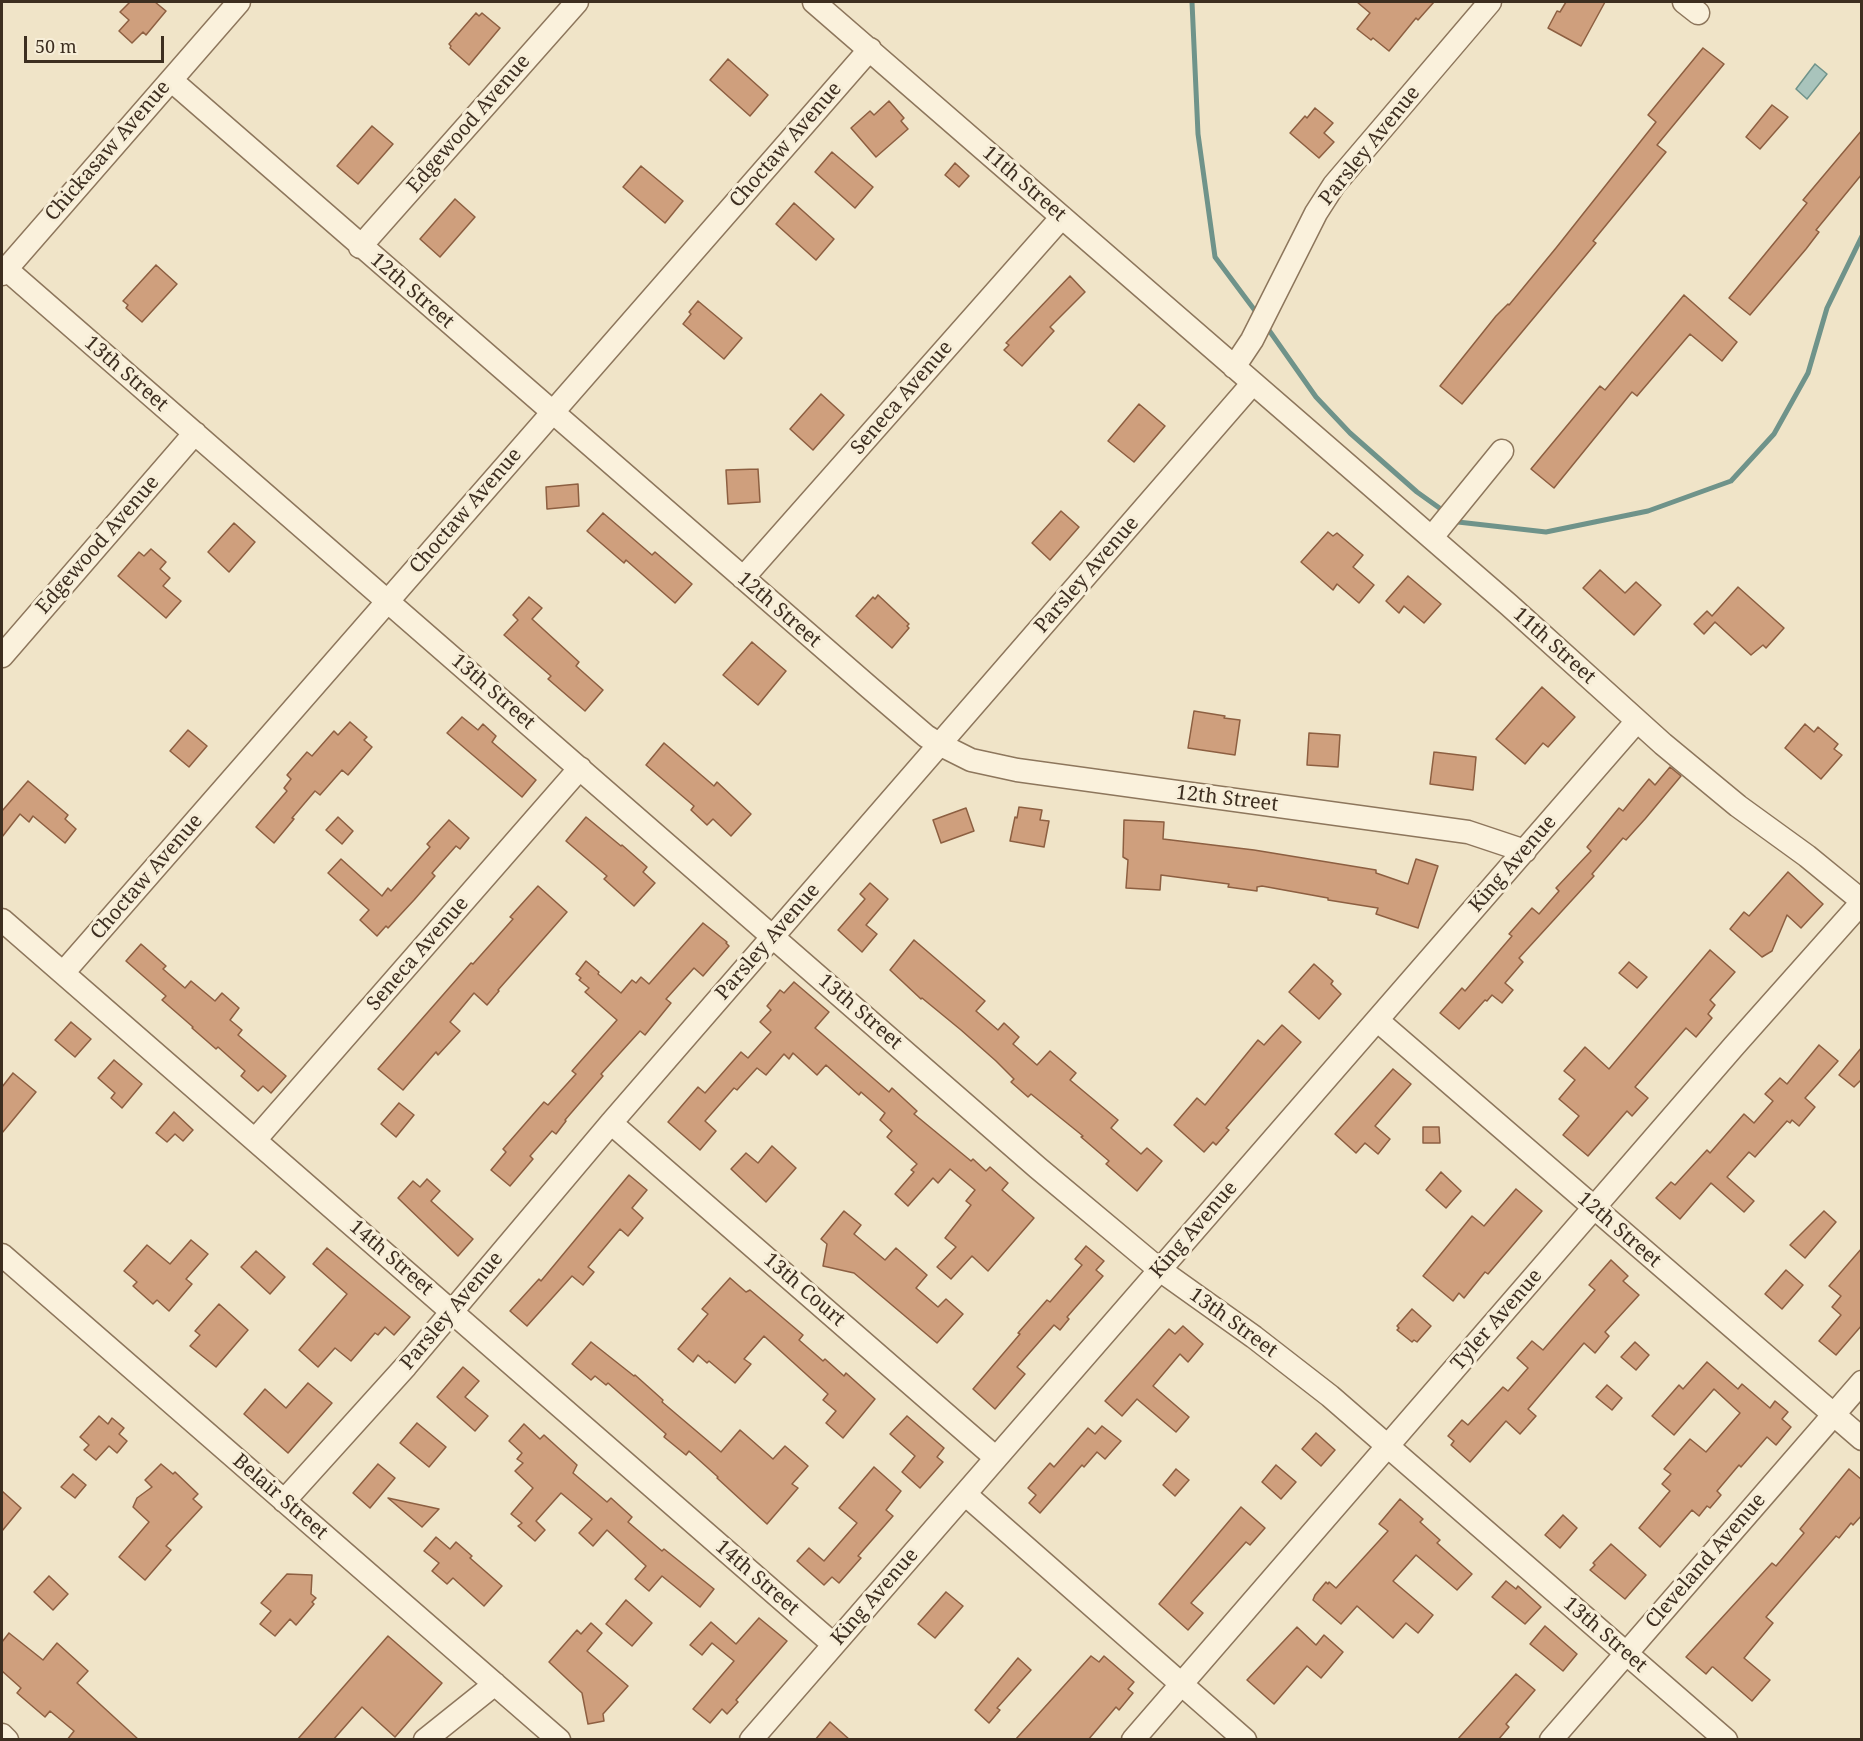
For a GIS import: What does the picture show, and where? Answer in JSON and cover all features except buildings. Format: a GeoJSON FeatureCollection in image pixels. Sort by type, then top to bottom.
{"type":"FeatureCollection","features":[{"type":"Feature","properties":{"kind":"street","name":"Chickasaw Avenue"},"geometry":{"type":"LineString","coordinates":[[4,271],[239,2]]}},
{"type":"Feature","properties":{"kind":"street","name":"Edgewood Avenue"},"geometry":{"type":"LineString","coordinates":[[360,246],[577,2]]}},
{"type":"Feature","properties":{"kind":"street","name":"11th Street"},"geometry":{"type":"LineString","coordinates":[[814,2],[1253,384],[1438,530],[1637,721],[1738,806],[1807,856],[1862,901]]}},
{"type":"Feature","properties":{"kind":"street","name":"Parsley Avenue"},"geometry":{"type":"LineString","coordinates":[[1234,367],[1252,340],[1316,213],[1334,185],[1490,2]]}},
{"type":"Feature","properties":{"kind":"street","name":"Choctaw Avenue"},"geometry":{"type":"LineString","coordinates":[[63,974],[870,49]]}},
{"type":"Feature","properties":{"kind":"street","name":"12th Street"},"geometry":{"type":"LineString","coordinates":[[171,80],[885,702],[939,744],[971,760],[1017,770],[1468,832],[1525,850]]}},
{"type":"Feature","properties":{"kind":"street","name":"Seneca Avenue"},"geometry":{"type":"LineString","coordinates":[[743,578],[1062,217]]}},
{"type":"Feature","properties":{"kind":"street","name":"13th Street"},"geometry":{"type":"LineString","coordinates":[[4,271],[195,433],[1038,1168],[1160,1270],[1254,1336],[1330,1396],[1726,1740]]}},
{"type":"Feature","properties":{"kind":"street","name":"Parsley Avenue"},"geometry":{"type":"LineString","coordinates":[[284,1501],[398,1375],[611,1123],[1253,384]]}},
{"type":"Feature","properties":{"kind":"street","name":"Edgewood Avenue"},"geometry":{"type":"LineString","coordinates":[[2,656],[195,433]]}},
{"type":"Feature","properties":{"kind":"street"},"geometry":{"type":"LineString","coordinates":[[1438,530],[1502,451]]}},
{"type":"Feature","properties":{"kind":"street","name":"King Avenue"},"geometry":{"type":"LineString","coordinates":[[751,1740],[1637,721]]}},
{"type":"Feature","properties":{"kind":"street","name":"Seneca Avenue"},"geometry":{"type":"LineString","coordinates":[[255,1140],[580,768]]}},
{"type":"Feature","properties":{"kind":"street","name":"Tyler Avenue"},"geometry":{"type":"LineString","coordinates":[[1133,1740],[1862,901]]}},
{"type":"Feature","properties":{"kind":"street","name":"14th Street"},"geometry":{"type":"LineString","coordinates":[[2,920],[833,1644]]}},
{"type":"Feature","properties":{"kind":"street","name":"12th Street"},"geometry":{"type":"LineString","coordinates":[[1377,1020],[1862,1439]]}},
{"type":"Feature","properties":{"kind":"street","name":"13th Court"},"geometry":{"type":"LineString","coordinates":[[611,1123],[996,1458]]}},
{"type":"Feature","properties":{"kind":"street","name":"Belair Street"},"geometry":{"type":"LineString","coordinates":[[2,1255],[559,1740]]}},
{"type":"Feature","properties":{"kind":"street","name":"Cleveland Avenue"},"geometry":{"type":"LineString","coordinates":[[1551,1740],[1862,1382]]}},
{"type":"Feature","properties":{"kind":"street"},"geometry":{"type":"LineString","coordinates":[[965,1494],[1245,1740]]}},
{"type":"Feature","properties":{"kind":"street"},"geometry":{"type":"LineString","coordinates":[[425,1740],[495,1684]]}},
{"type":"Feature","properties":{"kind":"street"},"geometry":{"type":"LineString","coordinates":[[2,1735],[7,1740]]}},
{"type":"Feature","properties":{"kind":"water"},"geometry":{"type":"Polygon","coordinates":[[[1815,64],[1827,74],[1807,99],[1796,89],[1815,64]]]}},
{"type":"Feature","properties":{"kind":"waterway"},"geometry":{"type":"LineString","coordinates":[[1192,2],[1198,134],[1215,257],[1259,316]]}},
{"type":"Feature","properties":{"kind":"waterway"},"geometry":{"type":"LineString","coordinates":[[1453,518],[1458,522],[1546,532],[1648,511],[1731,481],[1774,434],[1808,373],[1827,308],[1862,236]]}},
{"type":"Feature","properties":{"kind":"waterway"},"geometry":{"type":"LineString","coordinates":[[1266,326],[1316,397],[1350,433],[1417,492],[1445,512]]}}]}
